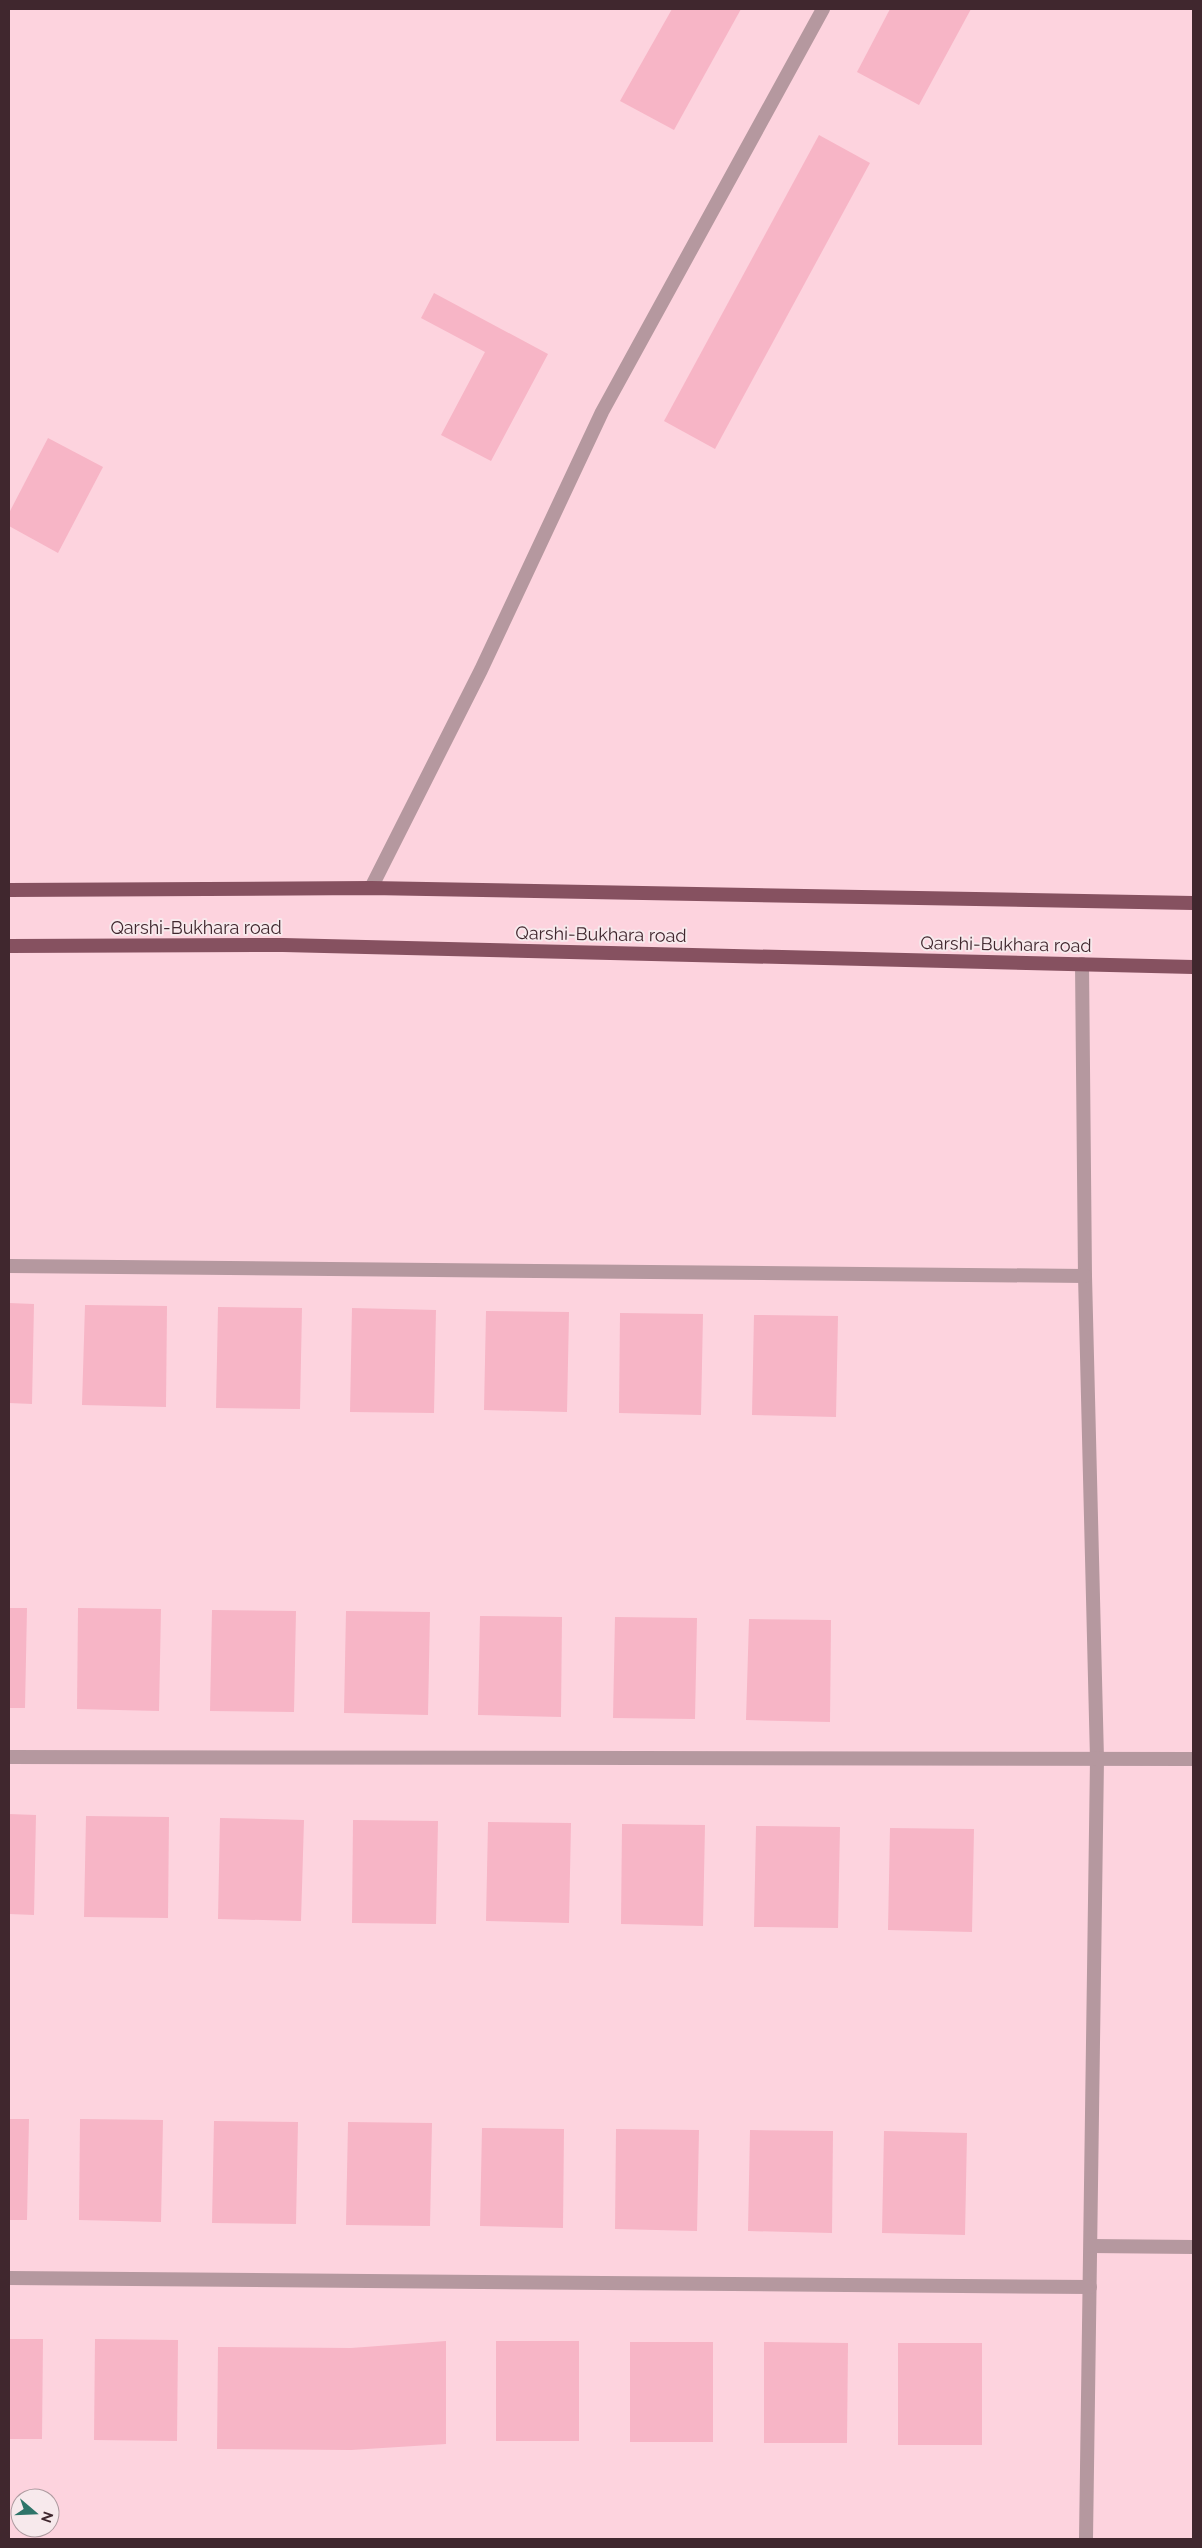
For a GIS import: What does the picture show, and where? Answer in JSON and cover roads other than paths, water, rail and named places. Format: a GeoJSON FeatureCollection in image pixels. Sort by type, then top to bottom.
{"type":"FeatureCollection","features":[{"type":"Feature","properties":{"kind":"highway"},"geometry":{"type":"LineString","coordinates":[[9,890],[371,888],[1193,903]]}},
{"type":"Feature","properties":{"kind":"highway","name":"Qarshi-Bukhara road"},"geometry":{"type":"LineString","coordinates":[[9,946],[284,946],[1193,967]]}},
{"type":"Feature","properties":{"kind":"street"},"geometry":{"type":"LineString","coordinates":[[371,888],[480,670],[602,412],[823,9]]}},
{"type":"Feature","properties":{"kind":"street"},"geometry":{"type":"LineString","coordinates":[[1082,964],[1085,1276],[1097,1759],[1086,2539]]}},
{"type":"Feature","properties":{"kind":"street"},"geometry":{"type":"LineString","coordinates":[[9,1266],[1085,1276]]}},
{"type":"Feature","properties":{"kind":"street"},"geometry":{"type":"LineString","coordinates":[[9,1757],[1193,1759]]}},
{"type":"Feature","properties":{"kind":"street"},"geometry":{"type":"LineString","coordinates":[[1091,2246],[1193,2247]]}},
{"type":"Feature","properties":{"kind":"street"},"geometry":{"type":"LineString","coordinates":[[9,2278],[1090,2286]]}}]}
